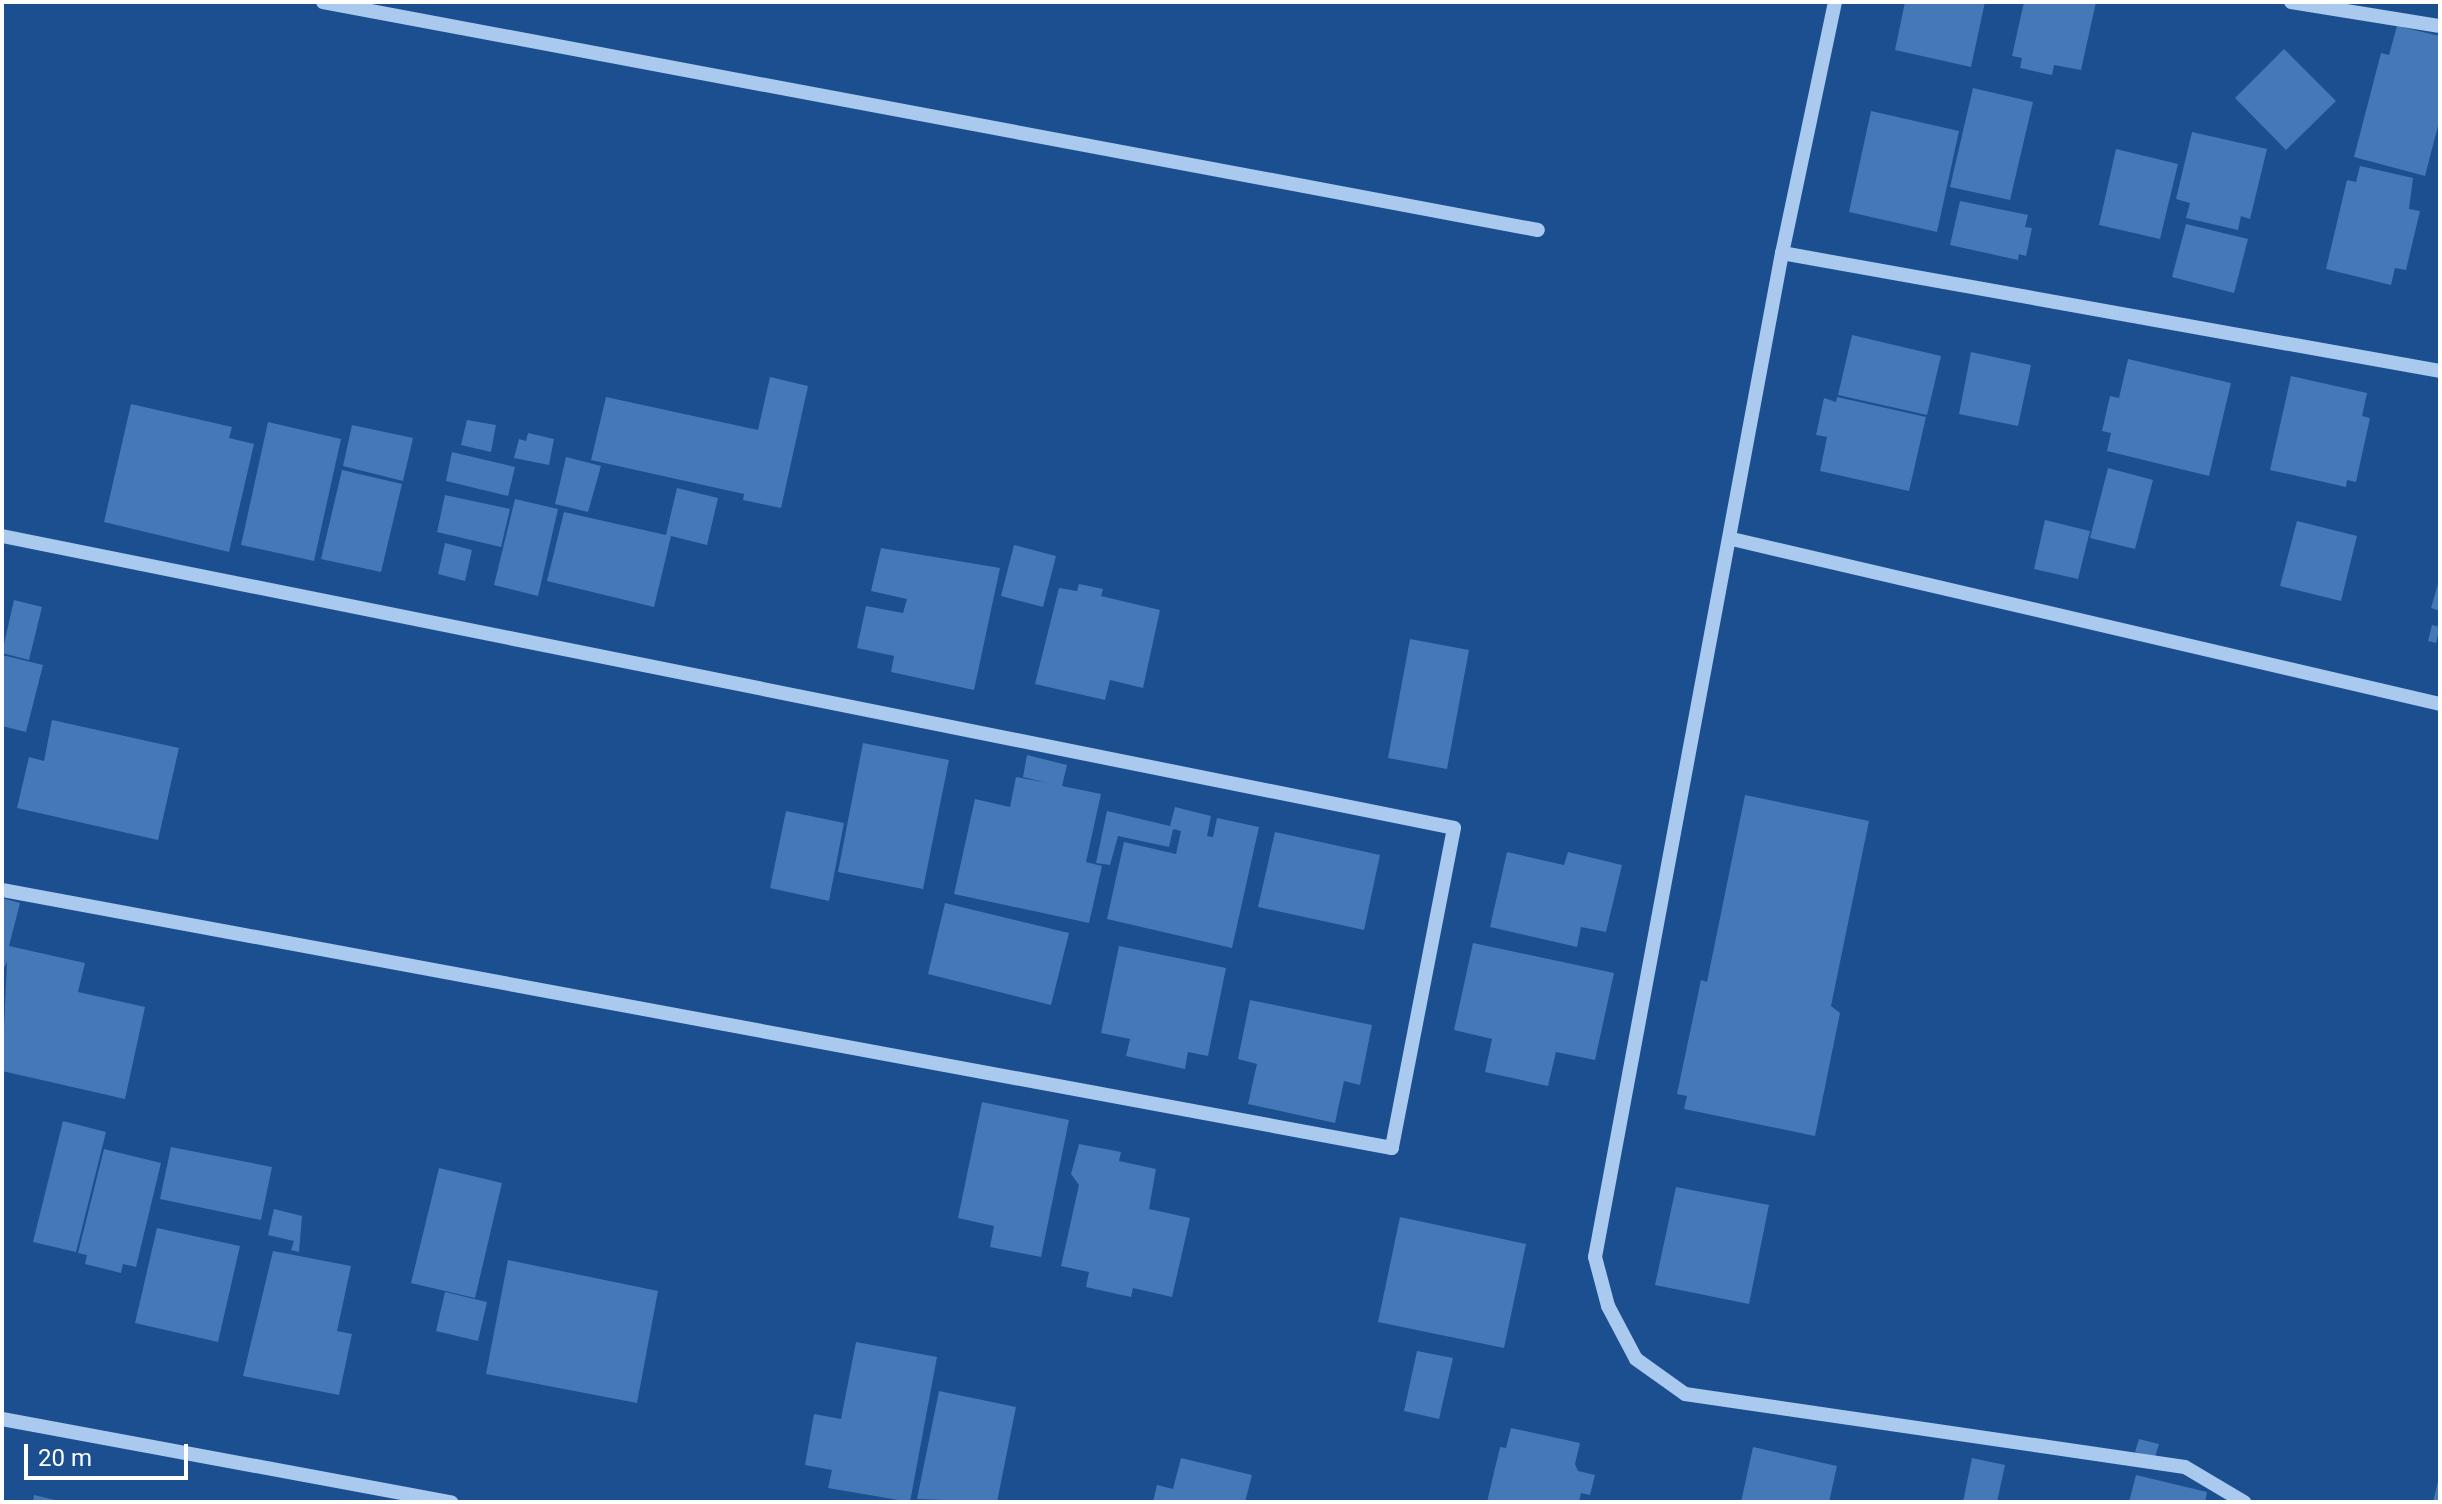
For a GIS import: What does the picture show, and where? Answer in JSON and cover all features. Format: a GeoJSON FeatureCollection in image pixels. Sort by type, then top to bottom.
{"type":"FeatureCollection","features":[{"type":"Feature","properties":{"kind":"street"},"geometry":{"type":"LineString","coordinates":[[323,2],[1538,230]]}},
{"type":"Feature","properties":{"kind":"street"},"geometry":{"type":"LineString","coordinates":[[1835,2],[1782,253],[1732,539],[1595,1257],[1608,1306],[1636,1359],[1685,1394],[2185,1467],[2244,1502]]}},
{"type":"Feature","properties":{"kind":"street"},"geometry":{"type":"LineString","coordinates":[[2291,2],[2440,26]]}},
{"type":"Feature","properties":{"kind":"street"},"geometry":{"type":"LineString","coordinates":[[1782,253],[2440,371]]}},
{"type":"Feature","properties":{"kind":"street"},"geometry":{"type":"LineString","coordinates":[[2,536],[1454,828],[1392,1148],[2,890]]}},
{"type":"Feature","properties":{"kind":"street"},"geometry":{"type":"LineString","coordinates":[[1732,539],[2440,704]]}},
{"type":"Feature","properties":{"kind":"street"},"geometry":{"type":"LineString","coordinates":[[2,1419],[451,1502]]}},
{"type":"Feature","properties":{"kind":"building"},"geometry":{"type":"Polygon","coordinates":[[[1905,2],[1985,2],[1971,67],[1895,50],[1905,2]]]}},
{"type":"Feature","properties":{"kind":"building"},"geometry":{"type":"Polygon","coordinates":[[[2024,2],[2096,2],[2081,70],[2054,65],[2052,75],[2020,68],[2022,58],[2012,56],[2024,2]]]}},
{"type":"Feature","properties":{"kind":"building"},"geometry":{"type":"Polygon","coordinates":[[[2397,26],[2440,36],[2440,118],[2425,176],[2354,157],[2381,53],[2389,55],[2397,26]]]}},
{"type":"Feature","properties":{"kind":"building"},"geometry":{"type":"Polygon","coordinates":[[[2284,49],[2336,101],[2286,150],[2235,98],[2284,49]]]}},
{"type":"Feature","properties":{"kind":"building"},"geometry":{"type":"Polygon","coordinates":[[[1973,88],[2033,102],[2010,200],[1950,187],[1973,88]]]}},
{"type":"Feature","properties":{"kind":"building"},"geometry":{"type":"Polygon","coordinates":[[[1871,111],[1959,131],[1937,232],[1849,212],[1871,111]]]}},
{"type":"Feature","properties":{"kind":"building"},"geometry":{"type":"Polygon","coordinates":[[[2192,132],[2267,149],[2250,219],[2241,216],[2238,230],[2186,218],[2190,203],[2176,199],[2192,132]]]}},
{"type":"Feature","properties":{"kind":"building"},"geometry":{"type":"Polygon","coordinates":[[[2116,149],[2178,164],[2160,239],[2099,225],[2116,149]]]}},
{"type":"Feature","properties":{"kind":"building"},"geometry":{"type":"Polygon","coordinates":[[[2360,166],[2413,178],[2409,209],[2420,211],[2406,270],[2395,268],[2391,285],[2326,269],[2347,180],[2356,182],[2360,166]]]}},
{"type":"Feature","properties":{"kind":"building"},"geometry":{"type":"Polygon","coordinates":[[[1960,201],[2028,215],[2025,227],[2032,228],[2026,256],[2019,254],[2018,260],[1950,245],[1960,201]]]}},
{"type":"Feature","properties":{"kind":"building"},"geometry":{"type":"Polygon","coordinates":[[[2186,224],[2248,239],[2234,293],[2172,277],[2186,224]]]}},
{"type":"Feature","properties":{"kind":"building"},"geometry":{"type":"Polygon","coordinates":[[[1852,335],[1941,356],[1927,415],[1838,395],[1852,335]]]}},
{"type":"Feature","properties":{"kind":"building"},"geometry":{"type":"Polygon","coordinates":[[[1971,352],[2031,365],[2018,426],[1959,414],[1971,352]]]}},
{"type":"Feature","properties":{"kind":"building"},"geometry":{"type":"Polygon","coordinates":[[[2128,359],[2231,383],[2209,476],[2107,451],[2111,433],[2102,431],[2110,396],[2119,398],[2128,359]]]}},
{"type":"Feature","properties":{"kind":"building"},"geometry":{"type":"Polygon","coordinates":[[[2291,376],[2367,393],[2362,416],[2370,418],[2356,482],[2347,480],[2346,487],[2270,470],[2291,376]]]}},
{"type":"Feature","properties":{"kind":"building"},"geometry":{"type":"Polygon","coordinates":[[[770,377],[808,386],[781,508],[743,500],[744,494],[591,460],[606,397],[758,430],[770,377]]]}},
{"type":"Feature","properties":{"kind":"building"},"geometry":{"type":"Polygon","coordinates":[[[1837,397],[1926,417],[1909,491],[1820,471],[1827,437],[1816,435],[1824,398],[1836,402],[1837,397]]]}},
{"type":"Feature","properties":{"kind":"building"},"geometry":{"type":"Polygon","coordinates":[[[131,404],[232,427],[229,438],[254,444],[229,552],[104,522],[131,404]]]}},
{"type":"Feature","properties":{"kind":"building"},"geometry":{"type":"Polygon","coordinates":[[[467,420],[496,425],[491,452],[461,445],[467,420]]]}},
{"type":"Feature","properties":{"kind":"building"},"geometry":{"type":"Polygon","coordinates":[[[268,422],[341,439],[314,561],[241,545],[268,422]]]}},
{"type":"Feature","properties":{"kind":"building"},"geometry":{"type":"Polygon","coordinates":[[[352,425],[413,438],[403,481],[343,466],[352,425]]]}},
{"type":"Feature","properties":{"kind":"building"},"geometry":{"type":"Polygon","coordinates":[[[528,433],[554,439],[549,465],[514,458],[519,439],[526,441],[528,433]]]}},
{"type":"Feature","properties":{"kind":"building"},"geometry":{"type":"Polygon","coordinates":[[[452,452],[515,467],[508,496],[446,481],[452,452]]]}},
{"type":"Feature","properties":{"kind":"building"},"geometry":{"type":"Polygon","coordinates":[[[566,457],[601,466],[588,512],[555,504],[566,457]]]}},
{"type":"Feature","properties":{"kind":"building"},"geometry":{"type":"Polygon","coordinates":[[[2108,468],[2153,480],[2135,549],[2090,538],[2108,468]]]}},
{"type":"Feature","properties":{"kind":"building"},"geometry":{"type":"Polygon","coordinates":[[[342,470],[402,484],[381,572],[321,559],[342,470]]]}},
{"type":"Feature","properties":{"kind":"building"},"geometry":{"type":"Polygon","coordinates":[[[677,488],[718,498],[707,545],[671,536],[654,607],[547,581],[564,512],[666,535],[677,488]]]}},
{"type":"Feature","properties":{"kind":"building"},"geometry":{"type":"Polygon","coordinates":[[[445,495],[510,509],[501,547],[437,532],[445,495]]]}},
{"type":"Feature","properties":{"kind":"building"},"geometry":{"type":"Polygon","coordinates":[[[515,499],[558,509],[538,596],[494,585],[515,499]]]}},
{"type":"Feature","properties":{"kind":"building"},"geometry":{"type":"Polygon","coordinates":[[[2045,520],[2090,531],[2078,579],[2034,569],[2045,520]]]}},
{"type":"Feature","properties":{"kind":"building"},"geometry":{"type":"Polygon","coordinates":[[[2297,521],[2357,536],[2341,601],[2280,586],[2297,521]]]}},
{"type":"Feature","properties":{"kind":"building"},"geometry":{"type":"Polygon","coordinates":[[[445,543],[472,550],[465,581],[438,574],[445,543]]]}},
{"type":"Feature","properties":{"kind":"building"},"geometry":{"type":"Polygon","coordinates":[[[1014,545],[1056,556],[1043,607],[1001,596],[1014,545]]]}},
{"type":"Feature","properties":{"kind":"building"},"geometry":{"type":"Polygon","coordinates":[[[881,548],[1000,568],[974,690],[891,672],[894,656],[857,648],[866,606],[903,613],[907,599],[871,591],[881,548]]]}},
{"type":"Feature","properties":{"kind":"building"},"geometry":{"type":"Polygon","coordinates":[[[2440,577],[2440,611],[2431,608],[2440,577]]]}},
{"type":"Feature","properties":{"kind":"building"},"geometry":{"type":"Polygon","coordinates":[[[1079,584],[1103,589],[1101,596],[1160,610],[1143,688],[1110,680],[1105,700],[1035,684],[1059,588],[1077,591],[1079,584]]]}},
{"type":"Feature","properties":{"kind":"building"},"geometry":{"type":"Polygon","coordinates":[[[14,600],[42,607],[29,660],[2,653],[14,600]]]}},
{"type":"Feature","properties":{"kind":"building"},"geometry":{"type":"Polygon","coordinates":[[[2432,625],[2440,627],[2436,643],[2428,641],[2432,625]]]}},
{"type":"Feature","properties":{"kind":"building"},"geometry":{"type":"Polygon","coordinates":[[[1410,639],[1469,650],[1447,769],[1388,758],[1410,639]]]}},
{"type":"Feature","properties":{"kind":"building"},"geometry":{"type":"Polygon","coordinates":[[[2,655],[43,665],[26,732],[2,726],[2,655]]]}},
{"type":"Feature","properties":{"kind":"building"},"geometry":{"type":"Polygon","coordinates":[[[52,720],[179,748],[158,840],[17,808],[29,757],[44,761],[52,720]]]}},
{"type":"Feature","properties":{"kind":"building"},"geometry":{"type":"Polygon","coordinates":[[[863,743],[949,760],[923,889],[838,872],[863,743]]]}},
{"type":"Feature","properties":{"kind":"building"},"geometry":{"type":"Polygon","coordinates":[[[1027,755],[1067,765],[1062,786],[1101,794],[1086,862],[1102,866],[1089,923],[954,894],[975,799],[1010,807],[1016,777],[1048,783],[1023,777],[1027,755]]]}},
{"type":"Feature","properties":{"kind":"building"},"geometry":{"type":"Polygon","coordinates":[[[1745,795],[1869,821],[1831,1006],[1840,1013],[1815,1136],[1684,1109],[1687,1096],[1677,1094],[1701,980],[1707,982],[1745,795]]]}},
{"type":"Feature","properties":{"kind":"building"},"geometry":{"type":"Polygon","coordinates":[[[1175,807],[1211,816],[1207,836],[1213,837],[1217,818],[1259,827],[1232,948],[1107,919],[1124,842],[1176,854],[1181,831],[1173,829],[1169,847],[1118,836],[1110,865],[1096,863],[1107,811],[1170,826],[1175,807]]]}},
{"type":"Feature","properties":{"kind":"building"},"geometry":{"type":"Polygon","coordinates":[[[786,811],[844,823],[829,901],[770,888],[786,811]]]}},
{"type":"Feature","properties":{"kind":"building"},"geometry":{"type":"Polygon","coordinates":[[[1275,832],[1380,855],[1364,930],[1258,907],[1275,832]]]}},
{"type":"Feature","properties":{"kind":"building"},"geometry":{"type":"Polygon","coordinates":[[[1507,852],[1564,865],[1568,852],[1622,865],[1606,932],[1581,927],[1577,947],[1490,927],[1507,852]]]}},
{"type":"Feature","properties":{"kind":"building"},"geometry":{"type":"Polygon","coordinates":[[[2,898],[20,903],[9,946],[85,963],[78,992],[145,1007],[125,1099],[2,1071],[7,962],[2,972],[2,898]]]}},
{"type":"Feature","properties":{"kind":"building"},"geometry":{"type":"Polygon","coordinates":[[[945,903],[1069,933],[1051,1005],[928,974],[945,903]]]}},
{"type":"Feature","properties":{"kind":"building"},"geometry":{"type":"Polygon","coordinates":[[[1473,943],[1614,973],[1595,1060],[1556,1052],[1548,1086],[1485,1072],[1492,1039],[1454,1030],[1473,943]]]}},
{"type":"Feature","properties":{"kind":"building"},"geometry":{"type":"Polygon","coordinates":[[[1119,946],[1226,968],[1208,1056],[1188,1052],[1185,1069],[1126,1056],[1130,1039],[1101,1033],[1119,946]]]}},
{"type":"Feature","properties":{"kind":"building"},"geometry":{"type":"Polygon","coordinates":[[[1250,1000],[1372,1025],[1360,1085],[1344,1081],[1335,1123],[1248,1104],[1257,1064],[1238,1059],[1250,1000]]]}},
{"type":"Feature","properties":{"kind":"building"},"geometry":{"type":"Polygon","coordinates":[[[982,1102],[1069,1120],[1041,1257],[990,1247],[994,1226],[958,1218],[982,1102]]]}},
{"type":"Feature","properties":{"kind":"building"},"geometry":{"type":"Polygon","coordinates":[[[63,1121],[106,1132],[76,1252],[33,1242],[63,1121]]]}},
{"type":"Feature","properties":{"kind":"building"},"geometry":{"type":"Polygon","coordinates":[[[1079,1144],[1121,1152],[1119,1161],[1156,1169],[1149,1209],[1190,1218],[1172,1297],[1133,1288],[1131,1297],[1086,1287],[1089,1272],[1061,1266],[1079,1185],[1071,1174],[1079,1144]]]}},
{"type":"Feature","properties":{"kind":"building"},"geometry":{"type":"Polygon","coordinates":[[[171,1147],[272,1167],[261,1220],[160,1199],[171,1147]]]}},
{"type":"Feature","properties":{"kind":"building"},"geometry":{"type":"Polygon","coordinates":[[[104,1149],[161,1163],[136,1267],[123,1264],[121,1273],[85,1264],[87,1255],[78,1253],[104,1149]]]}},
{"type":"Feature","properties":{"kind":"building"},"geometry":{"type":"Polygon","coordinates":[[[439,1168],[502,1183],[475,1298],[411,1283],[439,1168]]]}},
{"type":"Feature","properties":{"kind":"building"},"geometry":{"type":"Polygon","coordinates":[[[1676,1187],[1769,1205],[1749,1304],[1655,1285],[1676,1187]]]}},
{"type":"Feature","properties":{"kind":"building"},"geometry":{"type":"Polygon","coordinates":[[[274,1209],[302,1216],[299,1252],[291,1250],[294,1241],[268,1235],[274,1209]]]}},
{"type":"Feature","properties":{"kind":"building"},"geometry":{"type":"Polygon","coordinates":[[[1400,1217],[1526,1244],[1504,1348],[1378,1322],[1400,1217]]]}},
{"type":"Feature","properties":{"kind":"building"},"geometry":{"type":"Polygon","coordinates":[[[157,1228],[240,1246],[218,1342],[135,1323],[157,1228]]]}},
{"type":"Feature","properties":{"kind":"building"},"geometry":{"type":"Polygon","coordinates":[[[273,1251],[351,1266],[337,1331],[352,1334],[339,1395],[243,1376],[273,1251]]]}},
{"type":"Feature","properties":{"kind":"building"},"geometry":{"type":"Polygon","coordinates":[[[508,1260],[658,1291],[637,1403],[486,1374],[508,1260]]]}},
{"type":"Feature","properties":{"kind":"building"},"geometry":{"type":"Polygon","coordinates":[[[445,1292],[487,1302],[478,1341],[436,1331],[445,1292]]]}},
{"type":"Feature","properties":{"kind":"building"},"geometry":{"type":"Polygon","coordinates":[[[856,1342],[937,1357],[910,1502],[828,1488],[832,1470],[805,1465],[814,1414],[841,1419],[856,1342]]]}},
{"type":"Feature","properties":{"kind":"building"},"geometry":{"type":"Polygon","coordinates":[[[1417,1351],[1453,1358],[1439,1419],[1404,1411],[1417,1351]]]}},
{"type":"Feature","properties":{"kind":"building"},"geometry":{"type":"Polygon","coordinates":[[[939,1391],[1016,1407],[997,1502],[917,1499],[939,1391]]]}},
{"type":"Feature","properties":{"kind":"building"},"geometry":{"type":"Polygon","coordinates":[[[1511,1428],[1580,1443],[1575,1464],[1578,1471],[1595,1475],[1590,1495],[1581,1493],[1579,1502],[1487,1502],[1500,1447],[1506,1448],[1511,1428]]]}},
{"type":"Feature","properties":{"kind":"building"},"geometry":{"type":"Polygon","coordinates":[[[2139,1439],[2159,1444],[2155,1457],[2135,1452],[2139,1439]]]}},
{"type":"Feature","properties":{"kind":"building"},"geometry":{"type":"Polygon","coordinates":[[[1753,1447],[1837,1466],[1829,1502],[1741,1502],[1753,1447]]]}},
{"type":"Feature","properties":{"kind":"building"},"geometry":{"type":"Polygon","coordinates":[[[1181,1458],[1252,1475],[1245,1502],[1153,1502],[1157,1485],[1173,1489],[1181,1458]]]}},
{"type":"Feature","properties":{"kind":"building"},"geometry":{"type":"Polygon","coordinates":[[[1972,1458],[2005,1465],[1997,1502],[1963,1502],[1972,1458]]]}},
{"type":"Feature","properties":{"kind":"building"},"geometry":{"type":"Polygon","coordinates":[[[2136,1475],[2207,1492],[2205,1502],[2129,1502],[2136,1475]]]}},
{"type":"Feature","properties":{"kind":"building"},"geometry":{"type":"Polygon","coordinates":[[[2439,1477],[2440,1502],[2433,1502],[2439,1477]]]}},
{"type":"Feature","properties":{"kind":"building"},"geometry":{"type":"Polygon","coordinates":[[[34,1495],[59,1501],[59,1502],[33,1502],[34,1495]]]}}]}
